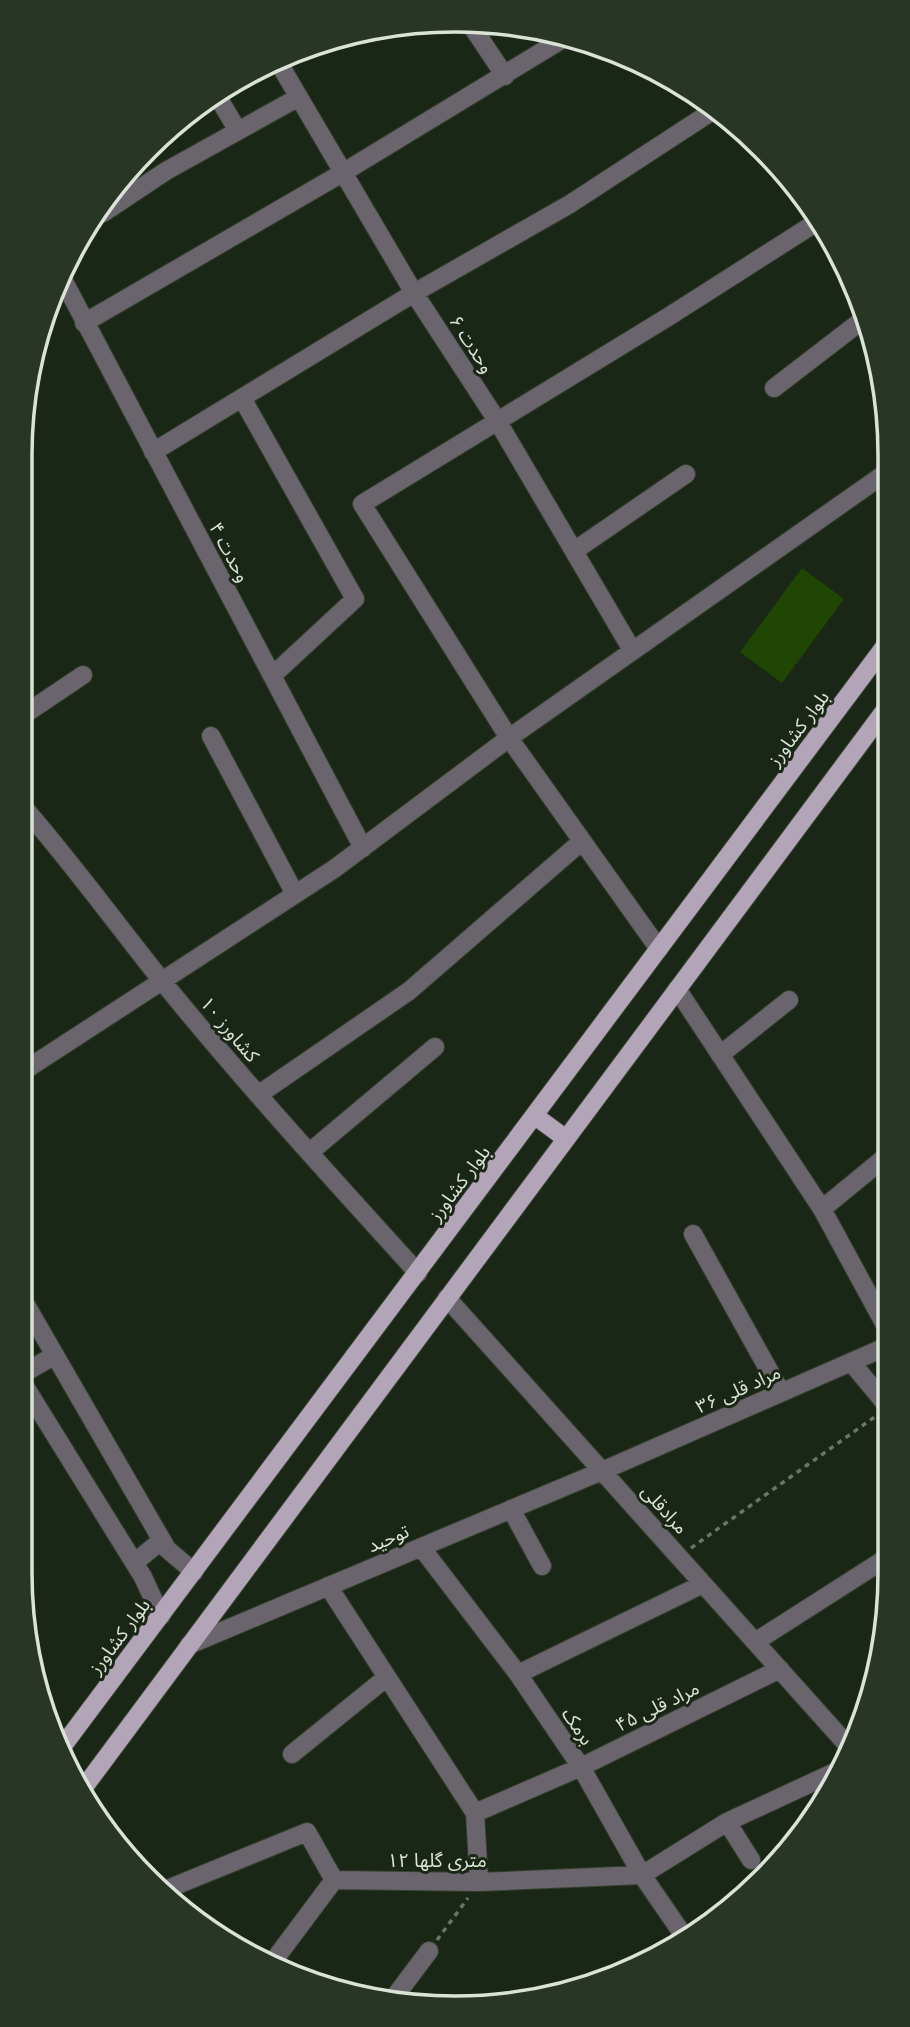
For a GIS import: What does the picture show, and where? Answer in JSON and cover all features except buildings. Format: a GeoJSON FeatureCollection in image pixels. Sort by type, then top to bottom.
{"type":"FeatureCollection","features":[{"type":"Feature","properties":{"kind":"main road","name":"بلوار کشاورز"},"geometry":{"type":"LineString","coordinates":[[67,1741],[878,655]]}},
{"type":"Feature","properties":{"kind":"main road"},"geometry":{"type":"LineString","coordinates":[[87,1783],[878,719]]}},
{"type":"Feature","properties":{"kind":"main road"},"geometry":{"type":"LineString","coordinates":[[535,1116],[565,1138]]}},
{"type":"Feature","properties":{"kind":"street"},"geometry":{"type":"LineString","coordinates":[[476,32],[505,76]]}},
{"type":"Feature","properties":{"kind":"street"},"geometry":{"type":"LineString","coordinates":[[85,323],[344,172],[555,44]]}},
{"type":"Feature","properties":{"kind":"street","name":"وحدت ۶"},"geometry":{"type":"LineString","coordinates":[[282,69],[414,293],[498,422],[632,650]]}},
{"type":"Feature","properties":{"kind":"street"},"geometry":{"type":"LineString","coordinates":[[112,207],[166,171],[299,97]]}},
{"type":"Feature","properties":{"kind":"street"},"geometry":{"type":"LineString","coordinates":[[221,102],[238,131]]}},
{"type":"Feature","properties":{"kind":"street"},"geometry":{"type":"LineString","coordinates":[[153,452],[414,293],[570,204],[707,115]]}},
{"type":"Feature","properties":{"kind":"street"},"geometry":{"type":"LineString","coordinates":[[659,949],[509,738],[362,503],[498,422],[809,227]]}},
{"type":"Feature","properties":{"kind":"street","name":"وحدت ۴"},"geometry":{"type":"LineString","coordinates":[[67,287],[363,848]]}},
{"type":"Feature","properties":{"kind":"street"},"geometry":{"type":"LineString","coordinates":[[774,388],[858,324]]}},
{"type":"Feature","properties":{"kind":"street"},"geometry":{"type":"LineString","coordinates":[[242,398],[355,599],[272,676]]}},
{"type":"Feature","properties":{"kind":"street"},"geometry":{"type":"LineString","coordinates":[[574,551],[686,474]]}},
{"type":"Feature","properties":{"kind":"street"},"geometry":{"type":"LineString","coordinates":[[32,1066],[363,848],[509,738],[878,478]]}},
{"type":"Feature","properties":{"kind":"street"},"geometry":{"type":"LineString","coordinates":[[32,709],[83,675]]}},
{"type":"Feature","properties":{"kind":"street"},"geometry":{"type":"LineString","coordinates":[[211,736],[295,894]]}},
{"type":"Feature","properties":{"kind":"street","name":"کشاورز ۱۰"},"geometry":{"type":"LineString","coordinates":[[32,817],[162,981],[257,1095],[418,1273]]}},
{"type":"Feature","properties":{"kind":"street"},"geometry":{"type":"LineString","coordinates":[[257,1095],[409,991],[582,842]]}},
{"type":"Feature","properties":{"kind":"street"},"geometry":{"type":"LineString","coordinates":[[677,989],[822,1209],[878,1312]]}},
{"type":"Feature","properties":{"kind":"street"},"geometry":{"type":"LineString","coordinates":[[720,1055],[789,1000]]}},
{"type":"Feature","properties":{"kind":"street"},"geometry":{"type":"LineString","coordinates":[[310,1153],[435,1047]]}},
{"type":"Feature","properties":{"kind":"street"},"geometry":{"type":"LineString","coordinates":[[822,1209],[878,1163]]}},
{"type":"Feature","properties":{"kind":"street"},"geometry":{"type":"LineString","coordinates":[[693,1234],[781,1392]]}},
{"type":"Feature","properties":{"kind":"street","name":"مرادقلی"},"geometry":{"type":"LineString","coordinates":[[447,1298],[843,1740]]}},
{"type":"Feature","properties":{"kind":"street"},"geometry":{"type":"LineString","coordinates":[[32,1315],[167,1549],[194,1572]]}},
{"type":"Feature","properties":{"kind":"street","name":"مراد قلی ۳۶"},"geometry":{"type":"LineString","coordinates":[[602,1471],[878,1350]]}},
{"type":"Feature","properties":{"kind":"street"},"geometry":{"type":"LineString","coordinates":[[32,1368],[55,1354]]}},
{"type":"Feature","properties":{"kind":"street"},"geometry":{"type":"LineString","coordinates":[[851,1362],[878,1395]]}},
{"type":"Feature","properties":{"kind":"street"},"geometry":{"type":"LineString","coordinates":[[32,1397],[134,1563],[161,1616]]}},
{"type":"Feature","properties":{"kind":"street","name":"توحید"},"geometry":{"type":"LineString","coordinates":[[190,1645],[602,1471]]}},
{"type":"Feature","properties":{"kind":"street"},"geometry":{"type":"LineString","coordinates":[[511,1510],[542,1566]]}},
{"type":"Feature","properties":{"kind":"street"},"geometry":{"type":"LineString","coordinates":[[134,1563],[162,1539]]}},
{"type":"Feature","properties":{"kind":"street","name":"برمک"},"geometry":{"type":"LineString","coordinates":[[421,1547],[518,1674],[581,1767],[642,1875],[680,1930]]}},
{"type":"Feature","properties":{"kind":"street"},"geometry":{"type":"LineString","coordinates":[[755,1642],[878,1563]]}},
{"type":"Feature","properties":{"kind":"street"},"geometry":{"type":"LineString","coordinates":[[518,1674],[703,1584]]}},
{"type":"Feature","properties":{"kind":"street"},"geometry":{"type":"LineString","coordinates":[[328,1586],[475,1813],[480,1882]]}},
{"type":"Feature","properties":{"kind":"street","name":"مراد قلی ۴۵"},"geometry":{"type":"LineString","coordinates":[[475,1813],[581,1767],[780,1670]]}},
{"type":"Feature","properties":{"kind":"street"},"geometry":{"type":"LineString","coordinates":[[292,1754],[387,1677]]}},
{"type":"Feature","properties":{"kind":"street"},"geometry":{"type":"LineString","coordinates":[[642,1875],[727,1822],[826,1776]]}},
{"type":"Feature","properties":{"kind":"street"},"geometry":{"type":"LineString","coordinates":[[727,1822],[751,1860]]}},
{"type":"Feature","properties":{"kind":"street"},"geometry":{"type":"LineString","coordinates":[[173,1888],[307,1832],[334,1881],[277,1956]]}},
{"type":"Feature","properties":{"kind":"street","name":"۱۲ متری گلها"},"geometry":{"type":"LineString","coordinates":[[334,1881],[480,1882],[642,1875]]}},
{"type":"Feature","properties":{"kind":"street"},"geometry":{"type":"LineString","coordinates":[[398,1992],[429,1951]]}},
{"type":"Feature","properties":{"kind":"path"},"geometry":{"type":"LineString","coordinates":[[679,1557],[878,1416]]}},
{"type":"Feature","properties":{"kind":"path"},"geometry":{"type":"LineString","coordinates":[[429,1951],[480,1882]]}},
{"type":"Feature","properties":{"kind":"green space"},"geometry":{"type":"Polygon","coordinates":[[[802,568],[844,599],[782,683],[740,652],[802,568]]]}}]}
